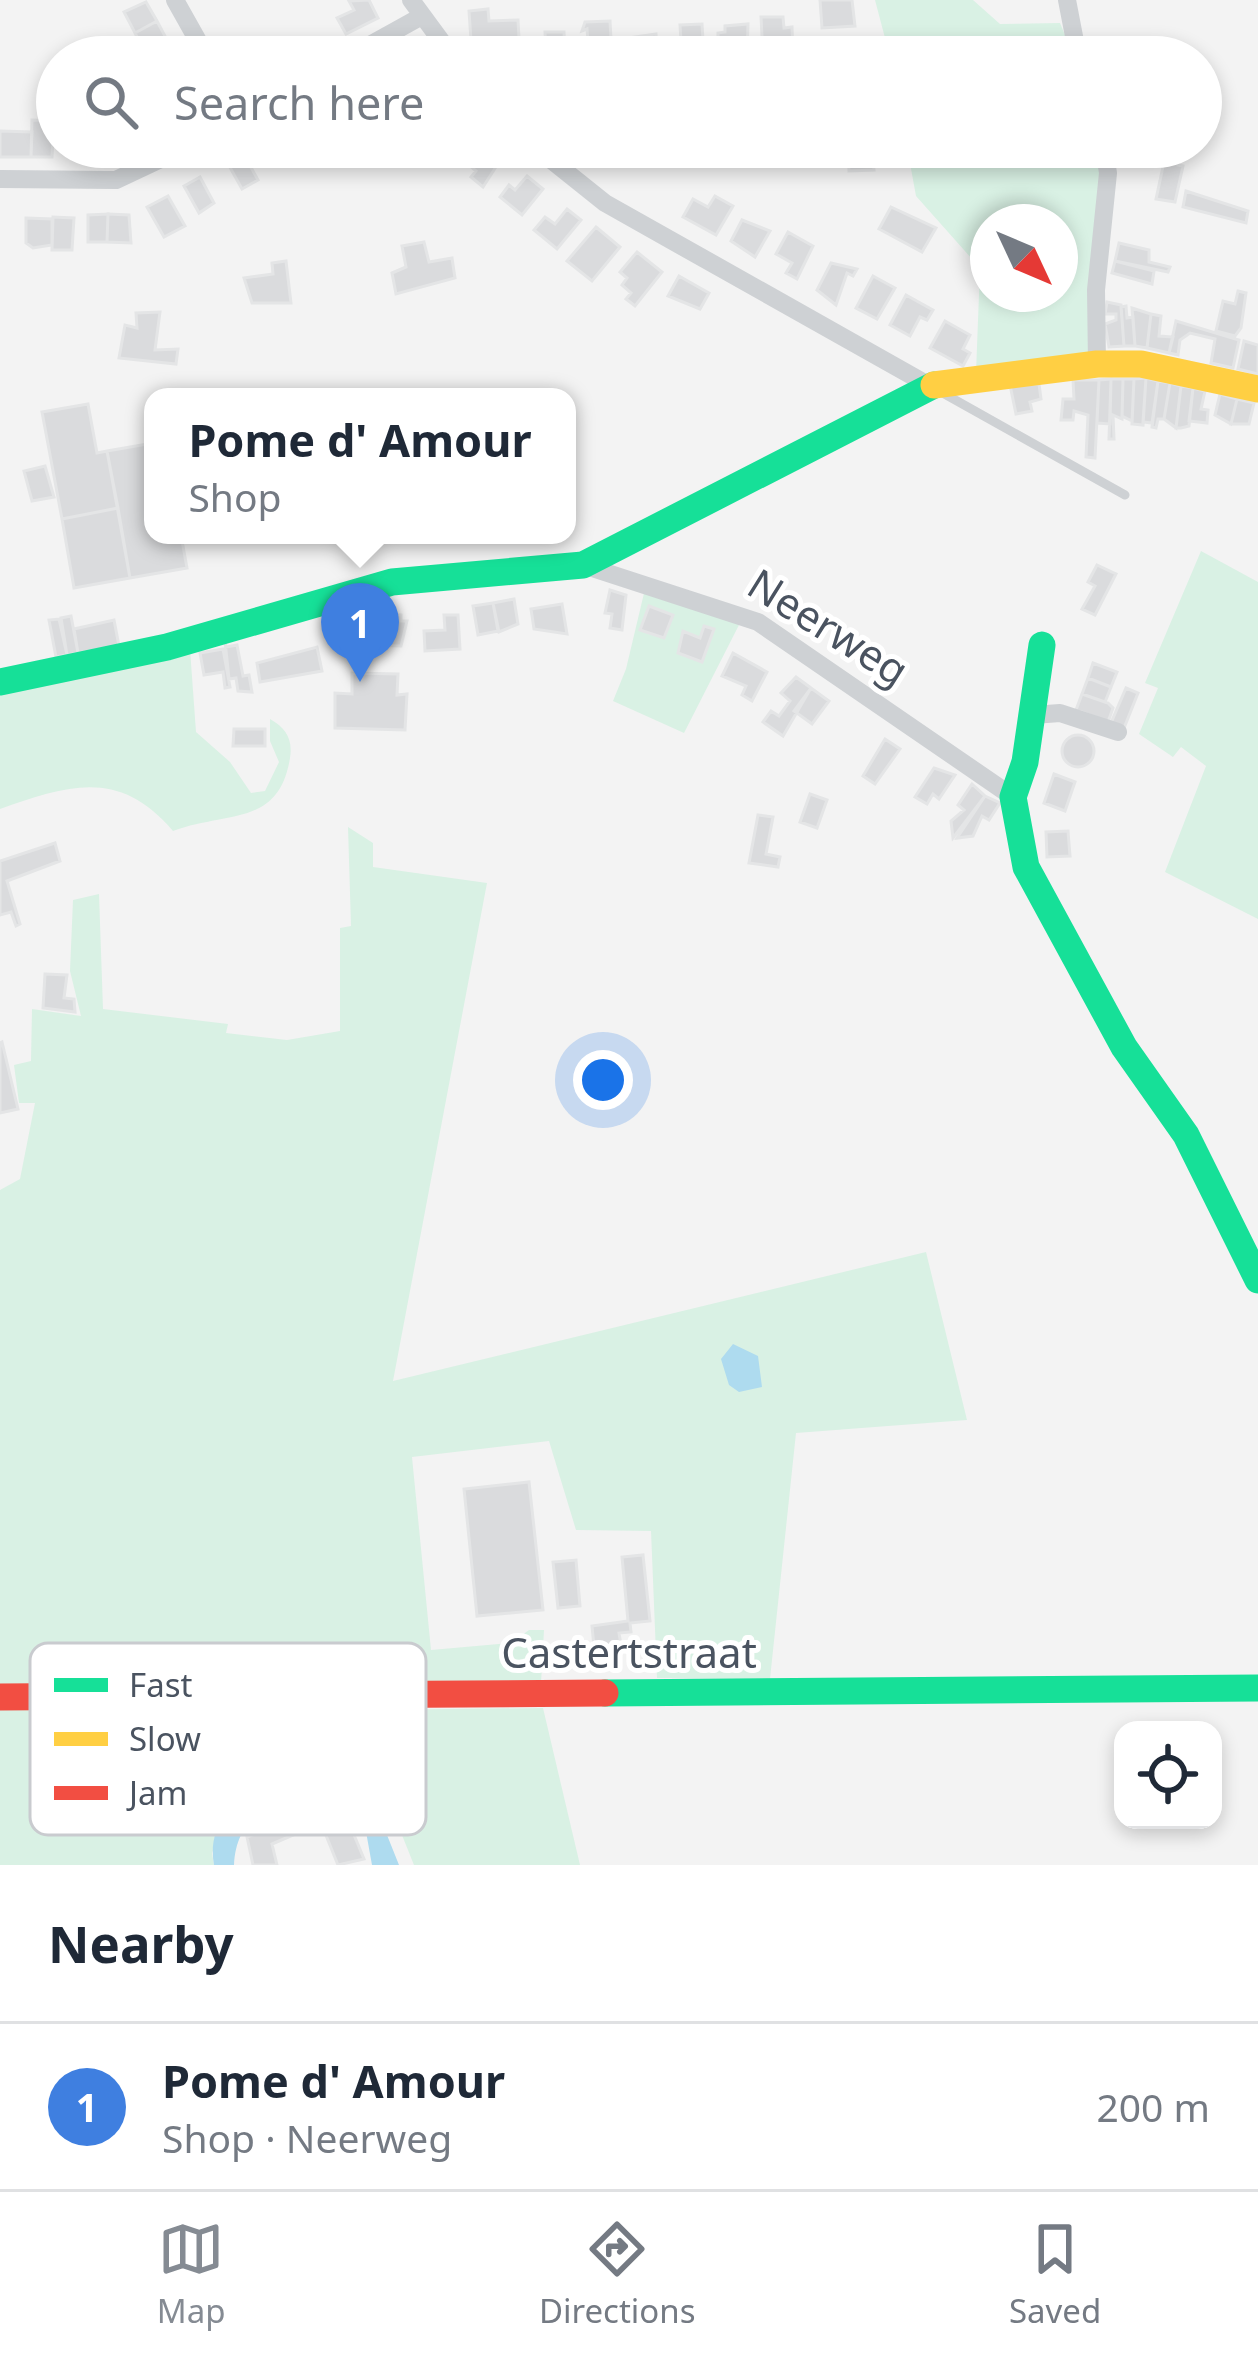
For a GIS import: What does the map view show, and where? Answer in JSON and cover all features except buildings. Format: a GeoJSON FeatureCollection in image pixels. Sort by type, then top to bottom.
{"type":"FeatureCollection","features":[{"type":"Feature","properties":{"kind":"street"},"geometry":{"type":"LineString","coordinates":[[175,0],[195,36]]}},
{"type":"Feature","properties":{"kind":"street"},"geometry":{"type":"LineString","coordinates":[[1067,0],[1074,36]]}},
{"type":"Feature","properties":{"kind":"street"},"geometry":{"type":"LineString","coordinates":[[378,36],[417,8],[438,36]]}},
{"type":"Feature","properties":{"kind":"street"},"geometry":{"type":"LineString","coordinates":[[0,179],[116,180],[141,168]]}},
{"type":"Feature","properties":{"kind":"street"},"geometry":{"type":"LineString","coordinates":[[561,168],[605,203],[930,386]]}},
{"type":"Feature","properties":{"kind":"street"},"geometry":{"type":"LineString","coordinates":[[1097,364],[1096,290],[1107,168]]}},
{"type":"Feature","properties":{"kind":"street","name":"Neerweg"},"geometry":{"type":"LineString","coordinates":[[0,682],[167,647],[392,582],[583,565],[878,408],[930,386],[1097,364],[1160,367],[1258,389]]}},
{"type":"Feature","properties":{"kind":"street","name":"Neerweg"},"geometry":{"type":"LineString","coordinates":[[583,565],[758,622],[1013,797]]}},
{"type":"Feature","properties":{"kind":"street"},"geometry":{"type":"LineString","coordinates":[[1042,645],[1034,715],[1013,797],[1026,867],[1124,1047],[1186,1136],[1258,1280]]}},
{"type":"Feature","properties":{"kind":"street"},"geometry":{"type":"LineString","coordinates":[[1034,715],[1060,713],[1118,732]]}},
{"type":"Feature","properties":{"kind":"street","name":"Castertstraat"},"geometry":{"type":"LineString","coordinates":[[426,1694],[1258,1688]]}},
{"type":"Feature","properties":{"kind":"street","name":"Castertstraat"},"geometry":{"type":"LineString","coordinates":[[0,1697],[30,1697]]}},
{"type":"Feature","properties":{"kind":"lane"},"geometry":{"type":"LineString","coordinates":[[930,386],[1125,495]]}},
{"type":"Feature","properties":{"kind":"green space"},"geometry":{"type":"Polygon","coordinates":[[[875,0],[973,0],[1000,24],[1060,23],[1065,36],[884,36],[875,0]]]}},
{"type":"Feature","properties":{"kind":"green space"},"geometry":{"type":"Polygon","coordinates":[[[911,168],[1102,168],[1089,355],[976,373],[978,312],[1078,312],[1078,204],[970,204],[970,257],[916,196],[911,168]]]}},
{"type":"Feature","properties":{"kind":"green space"},"geometry":{"type":"Polygon","coordinates":[[[1201,551],[1258,582],[1258,919],[1165,872],[1206,766],[1181,747],[1173,757],[1139,734],[1158,688],[1145,683],[1201,551]]]}},
{"type":"Feature","properties":{"kind":"green space"},"geometry":{"type":"Polygon","coordinates":[[[645,589],[740,623],[684,733],[613,701],[626,669],[645,589]]]}},
{"type":"Feature","properties":{"kind":"green space"},"geometry":{"type":"Polygon","coordinates":[[[190,649],[196,732],[230,762],[251,793],[265,791],[279,762],[270,741],[270,719],[287,735],[291,751],[275,796],[248,813],[173,831],[134,798],[93,787],[50,793],[0,809],[0,688],[190,649]]]}},
{"type":"Feature","properties":{"kind":"green space"},"geometry":{"type":"Polygon","coordinates":[[[348,827],[373,843],[373,867],[487,883],[393,1381],[926,1252],[967,1420],[796,1433],[770,1679],[657,1678],[651,1531],[576,1530],[549,1441],[412,1457],[431,1650],[511,1643],[529,1630],[544,1630],[541,1683],[426,1683],[426,1643],[30,1643],[30,1685],[0,1685],[0,1190],[20,1179],[35,1103],[19,1103],[14,1065],[31,1061],[32,1009],[81,1016],[70,971],[73,900],[99,894],[103,1009],[228,1024],[226,1033],[287,1040],[340,1031],[340,928],[351,926],[348,827]]]}},
{"type":"Feature","properties":{"kind":"green space"},"geometry":{"type":"Polygon","coordinates":[[[543,1708],[580,1865],[414,1865],[402,1835],[426,1835],[426,1709],[543,1708]]]}},
{"type":"Feature","properties":{"kind":"green space"},"geometry":{"type":"Polygon","coordinates":[[[0,1710],[30,1710],[30,1835],[219,1835],[212,1853],[214,1865],[0,1865],[0,1710]]]}},
{"type":"Feature","properties":{"kind":"water"},"geometry":{"type":"Polygon","coordinates":[[[733,1344],[758,1356],[762,1387],[739,1392],[729,1385],[721,1359],[733,1344]]]}},
{"type":"Feature","properties":{"kind":"water"},"geometry":{"type":"Polygon","coordinates":[[[217,1835],[242,1835],[234,1865],[214,1865],[217,1835]]]}},
{"type":"Feature","properties":{"kind":"water"},"geometry":{"type":"Polygon","coordinates":[[[367,1835],[387,1835],[399,1865],[372,1865],[367,1835]]]}},
{"type":"Feature","properties":{"kind":"traffic: fast"},"geometry":{"type":"LineString","coordinates":[[0,682],[167,647],[392,582],[583,565],[934,385]]}},
{"type":"Feature","properties":{"kind":"traffic: fast"},"geometry":{"type":"LineString","coordinates":[[1042,645],[1025,762],[1013,797],[1026,867],[1124,1047],[1186,1135],[1258,1280]]}},
{"type":"Feature","properties":{"kind":"traffic: fast"},"geometry":{"type":"LineString","coordinates":[[605,1693],[1258,1688]]}},
{"type":"Feature","properties":{"kind":"traffic: slow"},"geometry":{"type":"LineString","coordinates":[[934,385],[1097,364],[1141,364],[1258,389]]}},
{"type":"Feature","properties":{"kind":"traffic: jam"},"geometry":{"type":"LineString","coordinates":[[426,1694],[605,1693]]}},
{"type":"Feature","properties":{"kind":"traffic: jam"},"geometry":{"type":"LineString","coordinates":[[0,1697],[30,1697]]}},
{"type":"Feature","properties":{"kind":"place","name":"Pome d' Amour"},"geometry":{"type":"Point","coordinates":[360,682]}}]}
